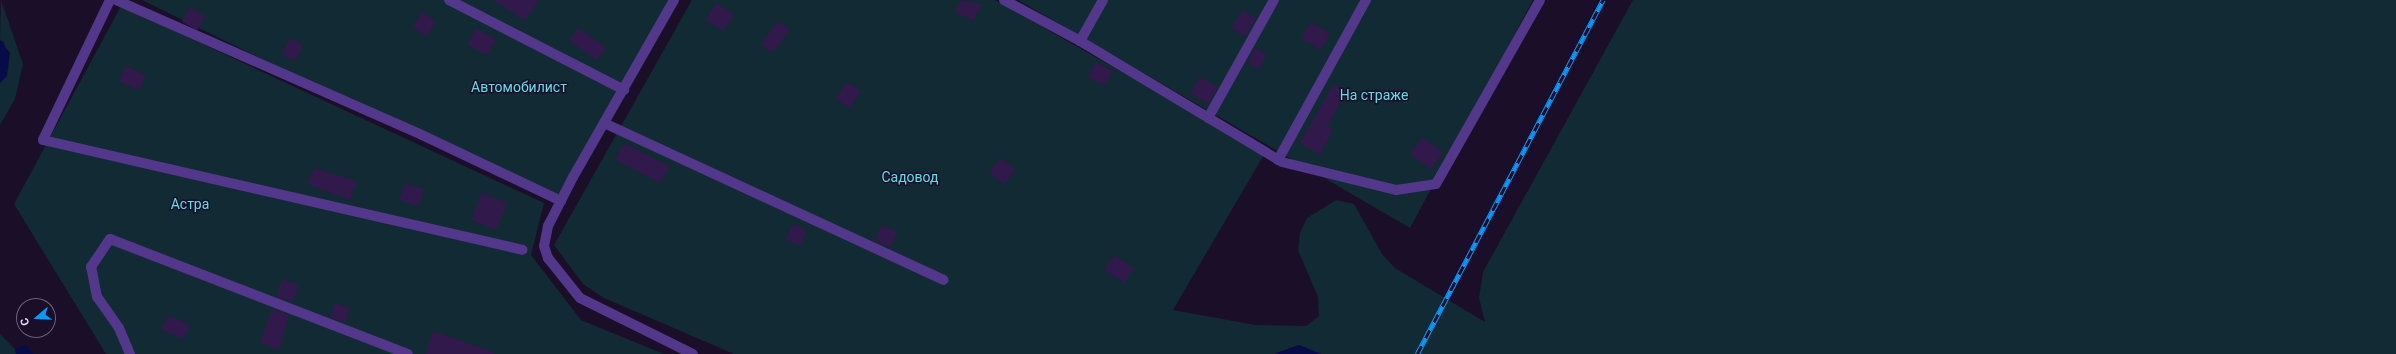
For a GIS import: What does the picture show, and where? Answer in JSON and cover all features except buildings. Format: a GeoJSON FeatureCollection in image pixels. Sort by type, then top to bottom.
{"type":"FeatureCollection","features":[{"type":"Feature","properties":{"kind":"street"},"geometry":{"type":"LineString","coordinates":[[110,0],[43,140],[523,250]]}},
{"type":"Feature","properties":{"kind":"street"},"geometry":{"type":"LineString","coordinates":[[116,0],[422,135],[561,201]]}},
{"type":"Feature","properties":{"kind":"street"},"geometry":{"type":"LineString","coordinates":[[449,0],[624,90]]}},
{"type":"Feature","properties":{"kind":"street"},"geometry":{"type":"LineString","coordinates":[[674,0],[561,201],[548,226],[544,246],[548,258],[567,285],[595,309],[693,354]]}},
{"type":"Feature","properties":{"kind":"street"},"geometry":{"type":"LineString","coordinates":[[1004,0],[1080,41],[1278,160],[1396,190],[1436,184],[1540,0]]}},
{"type":"Feature","properties":{"kind":"street"},"geometry":{"type":"LineString","coordinates":[[1080,41],[1104,0]]}},
{"type":"Feature","properties":{"kind":"street"},"geometry":{"type":"LineString","coordinates":[[1208,118],[1274,0]]}},
{"type":"Feature","properties":{"kind":"street"},"geometry":{"type":"LineString","coordinates":[[1278,160],[1366,0]]}},
{"type":"Feature","properties":{"kind":"street"},"geometry":{"type":"LineString","coordinates":[[604,123],[944,280]]}},
{"type":"Feature","properties":{"kind":"street"},"geometry":{"type":"LineString","coordinates":[[130,354],[120,328],[97,297],[91,267],[110,239],[408,354]]}},
{"type":"Feature","properties":{"kind":"green space"},"geometry":{"type":"Polygon","coordinates":[[[1,0],[23,64],[15,99],[0,125],[0,83],[7,75],[4,42],[0,40],[1,0]]]}},
{"type":"Feature","properties":{"kind":"green space","name":"Автомобилист"},"geometry":{"type":"Polygon","coordinates":[[[142,0],[671,0],[555,203],[142,0]]]}},
{"type":"Feature","properties":{"kind":"green space","name":"Садовод"},"geometry":{"type":"Polygon","coordinates":[[[692,0],[995,0],[1265,153],[1173,310],[1255,325],[1306,326],[1319,316],[1318,297],[1298,250],[1300,233],[1307,218],[1336,200],[1354,204],[1382,254],[1395,268],[1485,322],[1479,298],[1483,272],[1633,0],[2396,0],[2396,354],[1321,354],[1299,345],[1274,354],[734,354],[604,298],[583,284],[554,245],[692,0]]]}},
{"type":"Feature","properties":{"kind":"green space","name":"На страже"},"geometry":{"type":"Polygon","coordinates":[[[1018,0],[1533,0],[1410,228],[1018,0]]]}},
{"type":"Feature","properties":{"kind":"green space","name":"Астра"},"geometry":{"type":"Polygon","coordinates":[[[121,6],[544,203],[531,255],[581,320],[664,354],[106,354],[14,204],[121,6]]]}},
{"type":"Feature","properties":{"kind":"green space"},"geometry":{"type":"Polygon","coordinates":[[[0,334],[15,349],[16,354],[0,354],[0,334]]]}},
{"type":"Feature","properties":{"kind":"shaded area"},"geometry":{"type":"Polygon","coordinates":[[[0,40],[10,53],[7,76],[0,83],[0,40]]]}},
{"type":"Feature","properties":{"kind":"shaded area"},"geometry":{"type":"Polygon","coordinates":[[[26,345],[33,354],[16,354],[15,349],[26,345]]]}},
{"type":"Feature","properties":{"kind":"shaded area"},"geometry":{"type":"Polygon","coordinates":[[[1299,345],[1321,354],[1274,354],[1299,345]]]}},
{"type":"Feature","properties":{"kind":"railway"},"geometry":{"type":"LineString","coordinates":[[1417,354],[1603,0]]}}]}
